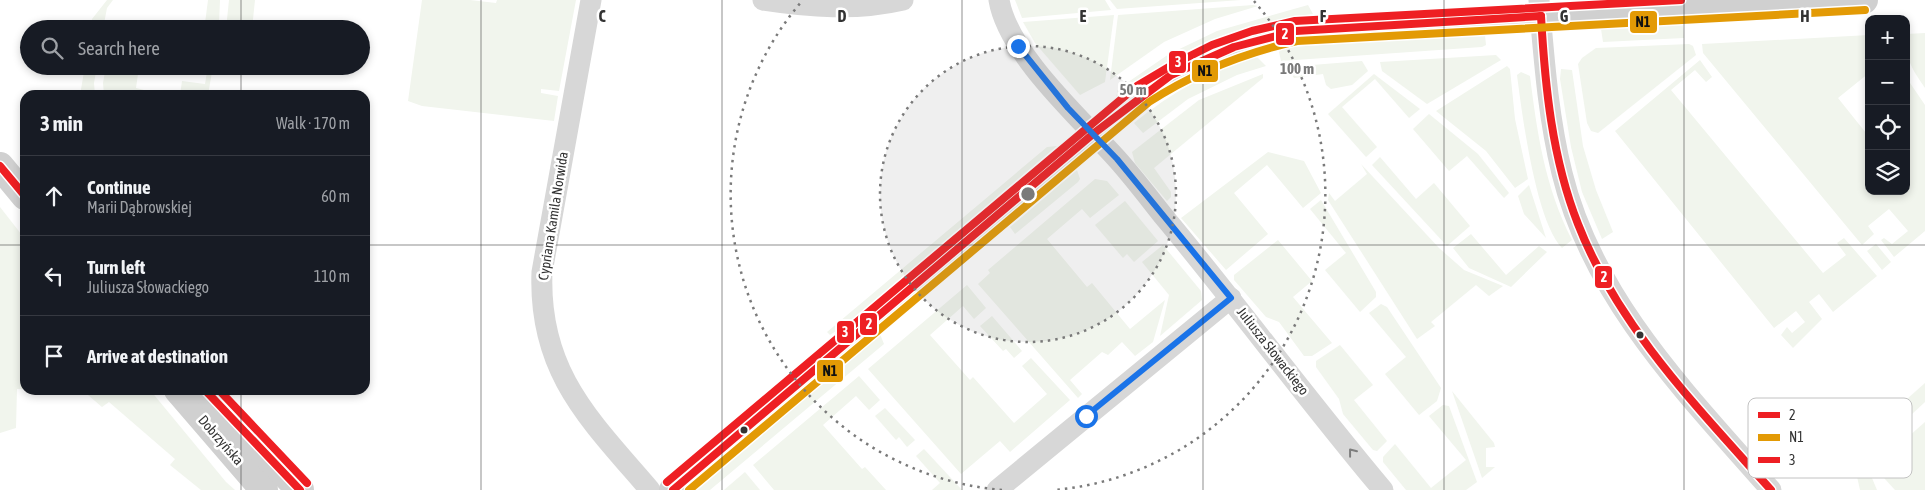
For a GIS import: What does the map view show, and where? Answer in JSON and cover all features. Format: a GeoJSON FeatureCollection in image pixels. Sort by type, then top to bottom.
{"type":"FeatureCollection","features":[{"type":"Feature","properties":{"kind":"street","name":"Cypriana Kamila Norwida"},"geometry":{"type":"LineString","coordinates":[[591,0],[542,272],[543,307],[553,354],[572,394],[583,411],[650,490]]}},
{"type":"Feature","properties":{"kind":"street"},"geometry":{"type":"LineString","coordinates":[[763,0],[798,5],[837,7],[862,6],[903,0]]}},
{"type":"Feature","properties":{"kind":"street","name":"Juliusza Słowackiego"},"geometry":{"type":"LineString","coordinates":[[999,0],[1004,20],[1018,46],[1068,108],[1117,159],[1231,298],[1372,486]]}},
{"type":"Feature","properties":{"kind":"street"},"geometry":{"type":"LineString","coordinates":[[673,490],[1093,134],[1143,94],[1171,75],[1234,46],[1296,31],[1540,8],[1864,0]]}},
{"type":"Feature","properties":{"kind":"street"},"geometry":{"type":"LineString","coordinates":[[1540,8],[1546,83],[1554,136],[1568,194],[1590,251],[1623,310],[1658,358],[1748,463]]}},
{"type":"Feature","properties":{"kind":"street"},"geometry":{"type":"LineString","coordinates":[[0,166],[20,190]]}},
{"type":"Feature","properties":{"kind":"street"},"geometry":{"type":"LineString","coordinates":[[996,490],[1231,298]]}},
{"type":"Feature","properties":{"kind":"street","name":"Dobrzyńska"},"geometry":{"type":"LineString","coordinates":[[182,395],[264,490]]}},
{"type":"Feature","properties":{"kind":"street","name":"Dobrzyńska"},"geometry":{"type":"LineString","coordinates":[[210,395],[300,490]]}},
{"type":"Feature","properties":{"kind":"street"},"geometry":{"type":"LineString","coordinates":[[1761,478],[1771,490]]}},
{"type":"Feature","properties":{"kind":"shaded area"},"geometry":{"type":"Polygon","coordinates":[[[107,0],[113,0],[107,8],[105,20],[92,19],[107,0]]]}},
{"type":"Feature","properties":{"kind":"shaded area"},"geometry":{"type":"Polygon","coordinates":[[[208,0],[220,0],[219,20],[205,20],[208,0]]]}},
{"type":"Feature","properties":{"kind":"shaded area"},"geometry":{"type":"Polygon","coordinates":[[[229,0],[255,0],[253,20],[227,20],[229,0]]]}},
{"type":"Feature","properties":{"kind":"shaded area"},"geometry":{"type":"Polygon","coordinates":[[[422,0],[470,0],[496,3],[497,0],[576,0],[559,91],[541,89],[541,93],[558,96],[554,121],[422,106],[408,101],[422,0]]]}},
{"type":"Feature","properties":{"kind":"shaded area"},"geometry":{"type":"Polygon","coordinates":[[[1015,0],[1105,0],[1111,10],[1022,18],[1015,0]]]}},
{"type":"Feature","properties":{"kind":"shaded area"},"geometry":{"type":"Polygon","coordinates":[[[1110,0],[1241,0],[1117,9],[1110,0]]]}},
{"type":"Feature","properties":{"kind":"shaded area"},"geometry":{"type":"Polygon","coordinates":[[[1308,5],[1313,14],[1258,24],[1208,41],[1161,66],[1116,98],[1118,89],[1169,54],[1217,31],[1308,5]]]}},
{"type":"Feature","properties":{"kind":"shaded area"},"geometry":{"type":"Polygon","coordinates":[[[1258,6],[1215,19],[1164,42],[1110,80],[1118,15],[1258,6]]]}},
{"type":"Feature","properties":{"kind":"shaded area"},"geometry":{"type":"Polygon","coordinates":[[[1114,15],[1105,82],[1080,95],[1035,43],[1023,22],[1114,15]]]}},
{"type":"Feature","properties":{"kind":"shaded area"},"geometry":{"type":"Polygon","coordinates":[[[1683,24],[1684,38],[1603,42],[1601,29],[1683,24]]]}},
{"type":"Feature","properties":{"kind":"shaded area"},"geometry":{"type":"Polygon","coordinates":[[[1925,33],[1925,88],[1910,62],[1910,34],[1925,33]]]}},
{"type":"Feature","properties":{"kind":"shaded area"},"geometry":{"type":"Polygon","coordinates":[[[1485,35],[1486,45],[1482,47],[1281,61],[1279,52],[1282,48],[1306,46],[1485,35]]]}},
{"type":"Feature","properties":{"kind":"shaded area"},"geometry":{"type":"Polygon","coordinates":[[[1865,35],[1865,76],[1838,98],[1865,132],[1865,195],[1910,195],[1910,83],[1925,105],[1925,231],[1894,257],[1881,240],[1884,238],[1892,244],[1908,231],[1889,209],[1868,226],[1874,234],[1862,245],[1703,53],[1702,44],[1865,35]]]}},
{"type":"Feature","properties":{"kind":"shaded area"},"geometry":{"type":"Polygon","coordinates":[[[1689,44],[1693,46],[1696,55],[1598,133],[1591,131],[1587,123],[1578,64],[1582,58],[1596,48],[1689,44]]]}},
{"type":"Feature","properties":{"kind":"shaded area"},"geometry":{"type":"Polygon","coordinates":[[[1496,55],[1501,60],[1427,104],[1382,71],[1380,62],[1496,55]]]}},
{"type":"Feature","properties":{"kind":"shaded area"},"geometry":{"type":"Polygon","coordinates":[[[1257,57],[1266,66],[1237,75],[1188,99],[1143,133],[1134,123],[1177,92],[1240,62],[1257,57]]]}},
{"type":"Feature","properties":{"kind":"shaded area"},"geometry":{"type":"Polygon","coordinates":[[[1700,60],[1712,77],[1706,82],[1695,70],[1671,90],[1823,273],[1846,255],[1837,243],[1844,238],[1877,276],[1833,312],[1819,294],[1809,302],[1822,319],[1793,348],[1781,335],[1787,327],[1792,333],[1805,322],[1796,311],[1774,328],[1615,131],[1700,60]]]}},
{"type":"Feature","properties":{"kind":"shaded area"},"geometry":{"type":"Polygon","coordinates":[[[1362,61],[1368,71],[1352,85],[1331,89],[1326,85],[1323,74],[1294,78],[1287,67],[1362,61]]]}},
{"type":"Feature","properties":{"kind":"shaded area"},"geometry":{"type":"Polygon","coordinates":[[[1507,66],[1510,69],[1515,119],[1528,179],[1515,188],[1486,151],[1436,111],[1507,66]]]}},
{"type":"Feature","properties":{"kind":"shaded area"},"geometry":{"type":"Polygon","coordinates":[[[1561,69],[1572,70],[1583,146],[1596,190],[1613,232],[1602,239],[1582,192],[1571,147],[1560,79],[1561,69]]]}},
{"type":"Feature","properties":{"kind":"shaded area"},"geometry":{"type":"Polygon","coordinates":[[[1521,72],[1530,76],[1539,139],[1549,180],[1555,200],[1572,240],[1562,248],[1553,235],[1538,192],[1522,115],[1517,75],[1521,72]]]}},
{"type":"Feature","properties":{"kind":"shaded area"},"geometry":{"type":"Polygon","coordinates":[[[1263,74],[1263,78],[1154,168],[1171,192],[1171,197],[1167,201],[1135,163],[1132,152],[1199,100],[1263,74]]]}},
{"type":"Feature","properties":{"kind":"shaded area"},"geometry":{"type":"Polygon","coordinates":[[[1374,74],[1420,109],[1409,118],[1375,79],[1342,107],[1377,147],[1366,157],[1328,114],[1374,74]]]}},
{"type":"Feature","properties":{"kind":"shaded area"},"geometry":{"type":"Polygon","coordinates":[[[83,75],[95,75],[95,90],[81,90],[83,75]]]}},
{"type":"Feature","properties":{"kind":"shaded area"},"geometry":{"type":"Polygon","coordinates":[[[104,75],[138,75],[136,88],[144,90],[104,90],[104,75]]]}},
{"type":"Feature","properties":{"kind":"shaded area"},"geometry":{"type":"Polygon","coordinates":[[[206,75],[211,75],[209,90],[181,90],[182,81],[205,84],[206,75]]]}},
{"type":"Feature","properties":{"kind":"shaded area"},"geometry":{"type":"Polygon","coordinates":[[[1429,114],[1478,154],[1509,193],[1504,198],[1467,156],[1449,171],[1413,129],[1429,114]]]}},
{"type":"Feature","properties":{"kind":"shaded area"},"geometry":{"type":"Polygon","coordinates":[[[1057,146],[848,323],[830,335],[827,332],[1047,147],[1057,146]]]}},
{"type":"Feature","properties":{"kind":"shaded area"},"geometry":{"type":"Polygon","coordinates":[[[1268,152],[1304,161],[1321,193],[1303,208],[1267,165],[1234,193],[1268,234],[1226,270],[1181,218],[1268,152]]]}},
{"type":"Feature","properties":{"kind":"shaded area"},"geometry":{"type":"Polygon","coordinates":[[[1380,157],[1416,199],[1434,183],[1470,226],[1447,246],[1372,165],[1380,157]]]}},
{"type":"Feature","properties":{"kind":"shaded area"},"geometry":{"type":"Polygon","coordinates":[[[1361,164],[1439,248],[1464,270],[1503,286],[1489,296],[1476,285],[1431,322],[1435,326],[1417,339],[1328,200],[1329,193],[1335,201],[1367,174],[1361,164]]]}},
{"type":"Feature","properties":{"kind":"shaded area"},"geometry":{"type":"Polygon","coordinates":[[[1077,170],[1080,179],[1078,182],[1015,234],[1010,227],[1077,170]]]}},
{"type":"Feature","properties":{"kind":"shaded area"},"geometry":{"type":"Polygon","coordinates":[[[1095,179],[1107,181],[1119,195],[1090,218],[1082,209],[1047,239],[1087,287],[1092,283],[1130,329],[1165,300],[1153,342],[1135,356],[1122,342],[1108,355],[1102,352],[1070,380],[1082,394],[1078,398],[978,284],[990,273],[988,270],[1095,179]]]}},
{"type":"Feature","properties":{"kind":"shaded area"},"geometry":{"type":"Polygon","coordinates":[[[1529,185],[1546,238],[1524,214],[1518,196],[1529,185]]]}},
{"type":"Feature","properties":{"kind":"shaded area"},"geometry":{"type":"Polygon","coordinates":[[[1321,200],[1376,292],[1376,297],[1360,312],[1325,270],[1346,253],[1310,209],[1321,200]]]}},
{"type":"Feature","properties":{"kind":"shaded area"},"geometry":{"type":"Polygon","coordinates":[[[1125,201],[1158,241],[1134,262],[1127,254],[1123,258],[1095,225],[1125,201]]]}},
{"type":"Feature","properties":{"kind":"shaded area"},"geometry":{"type":"Polygon","coordinates":[[[0,207],[20,233],[20,389],[17,389],[16,428],[0,433],[0,207]]]}},
{"type":"Feature","properties":{"kind":"shaded area"},"geometry":{"type":"Polygon","coordinates":[[[1471,234],[1506,275],[1539,246],[1547,252],[1511,287],[1469,268],[1453,248],[1471,234]]]}},
{"type":"Feature","properties":{"kind":"shaded area"},"geometry":{"type":"Polygon","coordinates":[[[1278,240],[1312,281],[1293,297],[1332,343],[1312,356],[1304,356],[1279,322],[1266,317],[1234,280],[1234,275],[1278,240]]]}},
{"type":"Feature","properties":{"kind":"shaded area"},"geometry":{"type":"Polygon","coordinates":[[[1876,244],[1891,262],[1882,270],[1867,251],[1876,244]]]}},
{"type":"Feature","properties":{"kind":"shaded area"},"geometry":{"type":"Polygon","coordinates":[[[1163,245],[1201,291],[1202,300],[1160,336],[1169,295],[1142,262],[1163,245]]]}},
{"type":"Feature","properties":{"kind":"shaded area"},"geometry":{"type":"Polygon","coordinates":[[[967,285],[986,308],[974,319],[963,306],[930,335],[970,380],[973,377],[1014,423],[1047,394],[1022,366],[1031,358],[1070,400],[1010,452],[1000,441],[961,474],[868,369],[967,285]]]}},
{"type":"Feature","properties":{"kind":"shaded area"},"geometry":{"type":"Polygon","coordinates":[[[1381,304],[1387,307],[1441,388],[1437,401],[1419,415],[1385,374],[1406,357],[1369,313],[1381,304]]]}},
{"type":"Feature","properties":{"kind":"shaded area"},"geometry":{"type":"Polygon","coordinates":[[[992,316],[1022,351],[1014,358],[1006,349],[1003,351],[980,326],[992,316]]]}},
{"type":"Feature","properties":{"kind":"shaded area"},"geometry":{"type":"Polygon","coordinates":[[[880,334],[884,344],[710,490],[696,490],[880,334]]]}},
{"type":"Feature","properties":{"kind":"shaded area"},"geometry":{"type":"Polygon","coordinates":[[[1340,345],[1373,385],[1354,400],[1387,441],[1377,451],[1373,450],[1343,414],[1339,399],[1316,367],[1316,361],[1340,345]]]}},
{"type":"Feature","properties":{"kind":"shaded area"},"geometry":{"type":"Polygon","coordinates":[[[859,376],[880,400],[869,410],[856,396],[823,425],[862,469],[865,467],[886,490],[774,490],[753,465],[859,376]]]}},
{"type":"Feature","properties":{"kind":"shaded area"},"geometry":{"type":"Polygon","coordinates":[[[1925,383],[1925,402],[1912,414],[1912,398],[1908,398],[1925,383]]]}},
{"type":"Feature","properties":{"kind":"shaded area"},"geometry":{"type":"Polygon","coordinates":[[[1452,391],[1494,443],[1495,447],[1486,448],[1486,467],[1495,467],[1482,478],[1452,391]]]}},
{"type":"Feature","properties":{"kind":"shaded area"},"geometry":{"type":"Polygon","coordinates":[[[88,395],[154,395],[226,482],[235,490],[201,490],[170,465],[175,459],[109,402],[102,407],[88,395]]]}},
{"type":"Feature","properties":{"kind":"shaded area"},"geometry":{"type":"Polygon","coordinates":[[[1443,405],[1449,406],[1477,482],[1466,490],[1406,490],[1383,462],[1383,457],[1395,444],[1431,488],[1466,460],[1429,416],[1443,405]]]}},
{"type":"Feature","properties":{"kind":"shaded area"},"geometry":{"type":"Polygon","coordinates":[[[885,408],[915,440],[907,447],[899,437],[896,440],[875,416],[885,408]]]}},
{"type":"Feature","properties":{"kind":"shaded area"},"geometry":{"type":"Polygon","coordinates":[[[1925,422],[1925,490],[1895,490],[1884,478],[1912,478],[1912,433],[1925,422]]]}},
{"type":"Feature","properties":{"kind":"shaded area"},"geometry":{"type":"Polygon","coordinates":[[[924,449],[962,490],[932,490],[940,483],[916,456],[924,449]]]}},
{"type":"Feature","properties":{"kind":"shaded area"},"geometry":{"type":"Polygon","coordinates":[[[745,472],[760,490],[724,490],[745,472]]]}},
{"type":"Feature","properties":{"kind":"shaded area"},"geometry":{"type":"Polygon","coordinates":[[[1857,478],[1872,478],[1877,490],[1860,490],[1857,478]]]}},
{"type":"Feature","properties":{"kind":"transit line","name":"3"},"geometry":{"type":"LineString","coordinates":[[667,482],[1137,86],[1174,64],[1212,45],[1252,31],[1295,21],[1681,0]]}},
{"type":"Feature","properties":{"kind":"transit line","name":"N1"},"geometry":{"type":"LineString","coordinates":[[689,490],[1149,102],[1166,91],[1220,65],[1258,51],[1297,41],[1865,10]]}},
{"type":"Feature","properties":{"kind":"transit line","name":"2"},"geometry":{"type":"LineString","coordinates":[[1541,16],[1551,122],[1556,148],[1569,199],[1595,262],[1615,298],[1662,365],[1748,464]]}},
{"type":"Feature","properties":{"kind":"transit line","name":"2"},"geometry":{"type":"LineString","coordinates":[[673,490],[1093,134],[1171,75],[1234,47],[1296,31],[1541,16]]}},
{"type":"Feature","properties":{"kind":"transit line","name":"2"},"geometry":{"type":"LineString","coordinates":[[0,166],[20,190]]}},
{"type":"Feature","properties":{"kind":"transit line","name":"2"},"geometry":{"type":"LineString","coordinates":[[210,395],[300,490]]}},
{"type":"Feature","properties":{"kind":"transit line","name":"3"},"geometry":{"type":"LineString","coordinates":[[224,395],[307,483]]}},
{"type":"Feature","properties":{"kind":"transit line","name":"2"},"geometry":{"type":"LineString","coordinates":[[1760,478],[1771,490]]}},
{"type":"Feature","properties":{"kind":"route"},"geometry":{"type":"LineString","coordinates":[[1018,46],[1068,108],[1117,159],[1231,298],[1086,416]]}}]}
